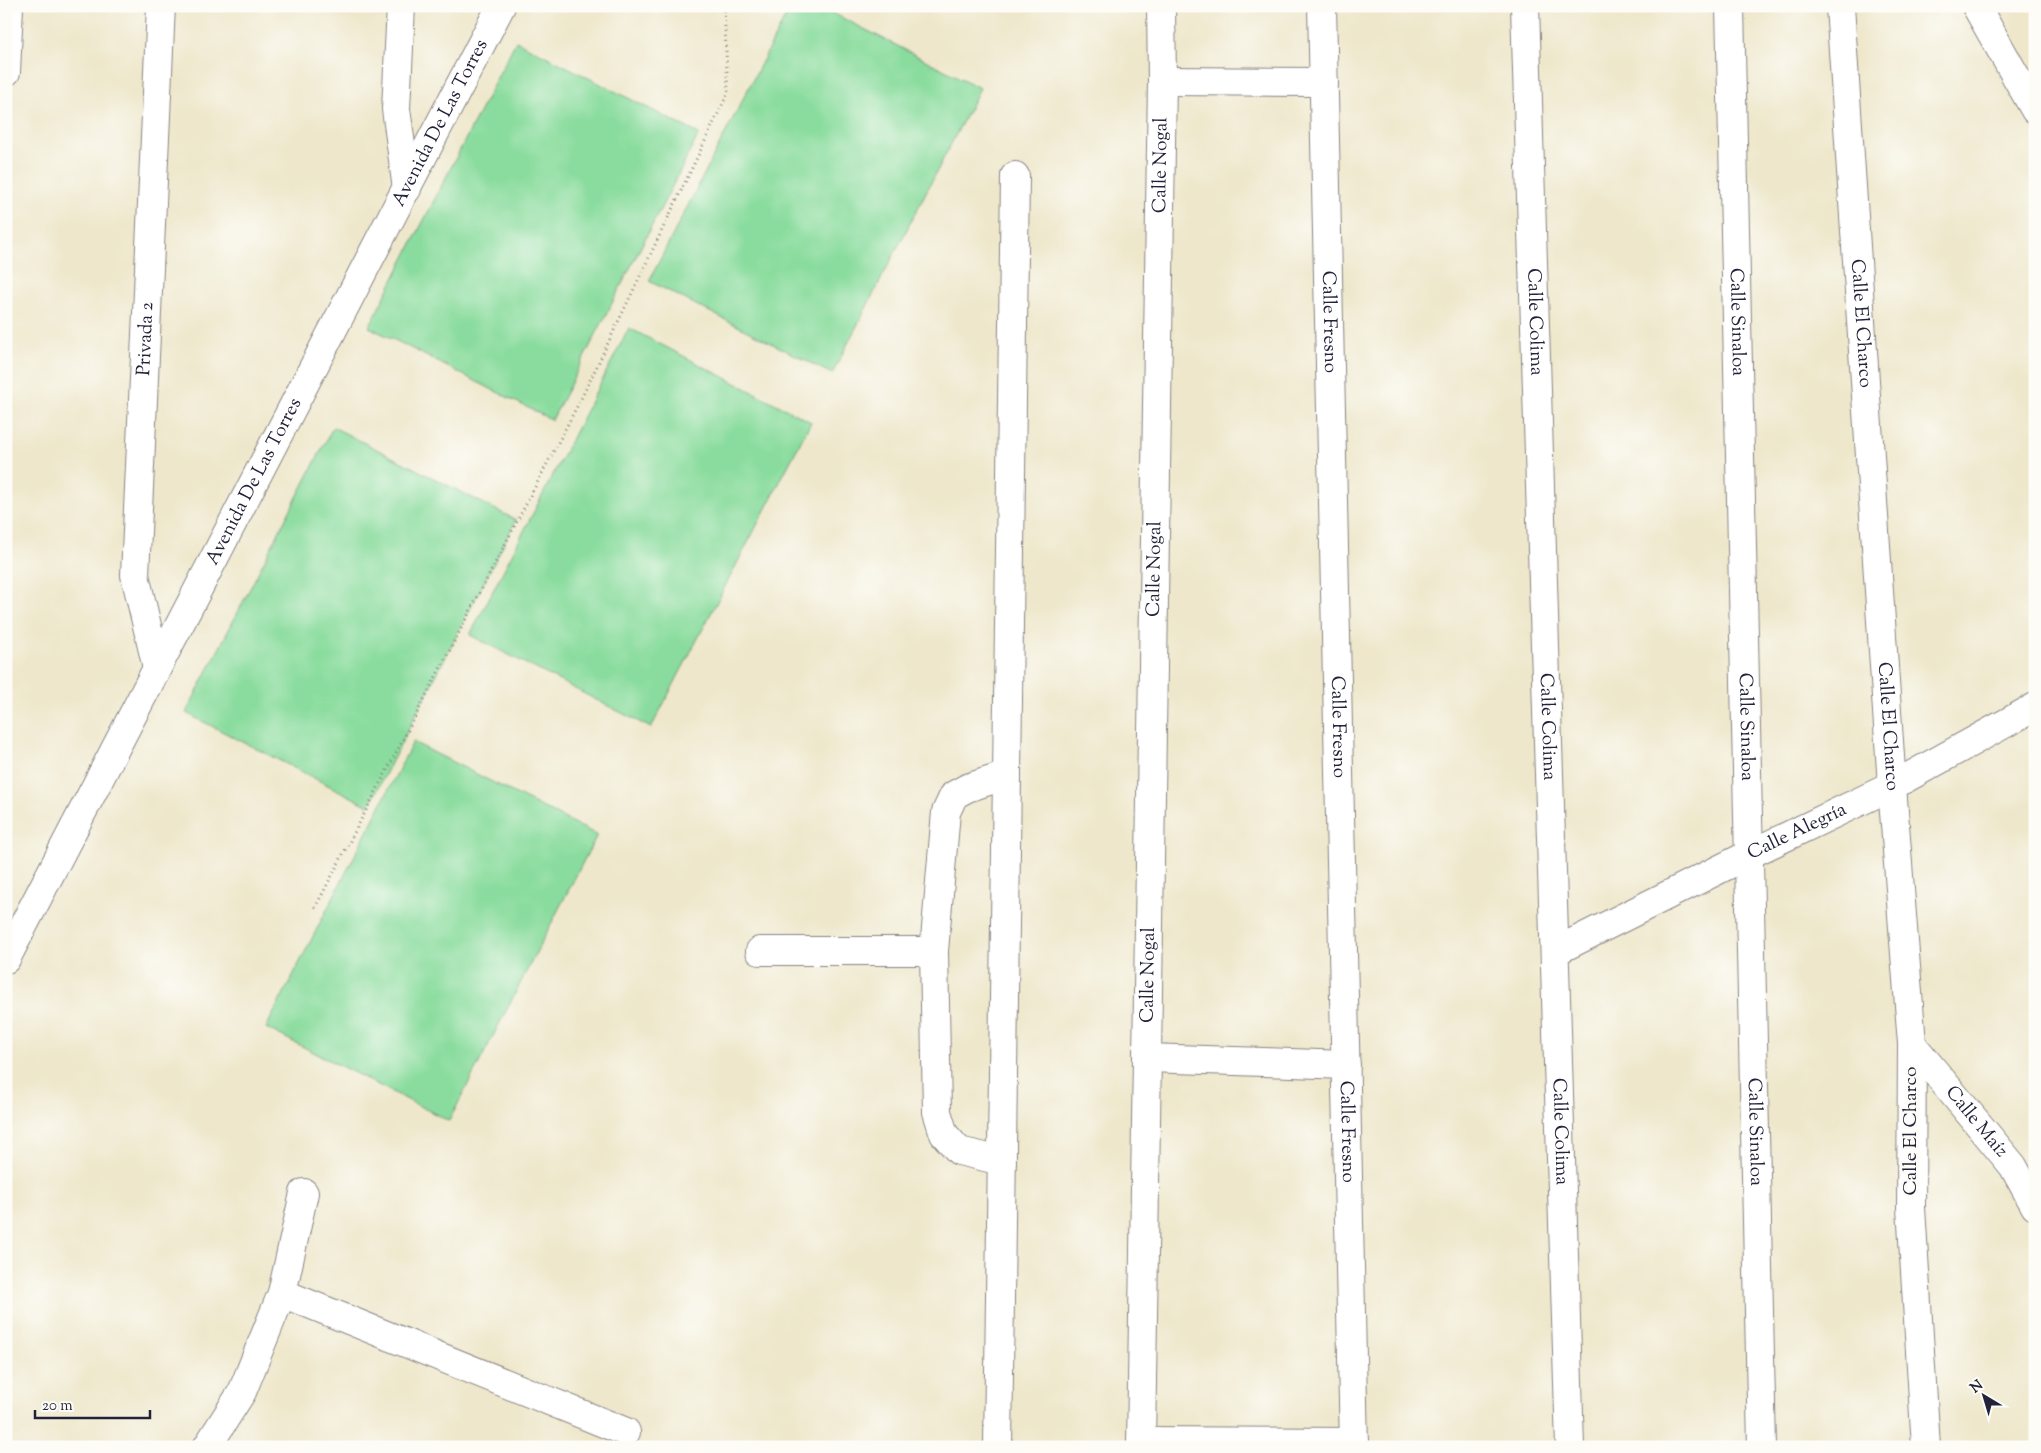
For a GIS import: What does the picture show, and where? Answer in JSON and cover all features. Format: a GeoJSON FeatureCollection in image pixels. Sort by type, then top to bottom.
{"type":"FeatureCollection","features":[{"type":"Feature","properties":{"kind":"street"},"geometry":{"type":"LineString","coordinates":[[6,72],[9,6]]}},
{"type":"Feature","properties":{"kind":"street","name":"Privada 2"},"geometry":{"type":"LineString","coordinates":[[157,668],[135,575],[161,6]]}},
{"type":"Feature","properties":{"kind":"street"},"geometry":{"type":"LineString","coordinates":[[401,6],[396,109],[407,189]]}},
{"type":"Feature","properties":{"kind":"street","name":"Avenida De Las Torres"},"geometry":{"type":"LineString","coordinates":[[6,959],[501,6]]}},
{"type":"Feature","properties":{"kind":"street","name":"Calle Nogal"},"geometry":{"type":"LineString","coordinates":[[1141,1444],[1162,81],[1161,6]]}},
{"type":"Feature","properties":{"kind":"street","name":"Calle Fresno"},"geometry":{"type":"LineString","coordinates":[[1322,6],[1354,1444]]}},
{"type":"Feature","properties":{"kind":"street","name":"Calle Colima"},"geometry":{"type":"LineString","coordinates":[[1526,6],[1570,1447]]}},
{"type":"Feature","properties":{"kind":"street","name":"Calle Sinaloa"},"geometry":{"type":"LineString","coordinates":[[1730,6],[1762,1447]]}},
{"type":"Feature","properties":{"kind":"street","name":"Calle El Charco"},"geometry":{"type":"LineString","coordinates":[[1840,6],[1892,786],[1912,1044],[1911,1208],[1926,1447]]}},
{"type":"Feature","properties":{"kind":"street"},"geometry":{"type":"LineString","coordinates":[[1976,6],[2035,110]]}},
{"type":"Feature","properties":{"kind":"street"},"geometry":{"type":"LineString","coordinates":[[1162,81],[1324,82]]}},
{"type":"Feature","properties":{"kind":"street"},"geometry":{"type":"LineString","coordinates":[[998,1447],[1015,176]]}},
{"type":"Feature","properties":{"kind":"street","name":"Calle Alegría"},"geometry":{"type":"LineString","coordinates":[[1556,951],[1748,854],[1892,786],[2035,707]]}},
{"type":"Feature","properties":{"kind":"street"},"geometry":{"type":"LineString","coordinates":[[1002,1161],[959,1151],[944,1134],[937,1112],[934,951],[946,812],[954,796],[967,788],[1007,775]]}},
{"type":"Feature","properties":{"kind":"street"},"geometry":{"type":"LineString","coordinates":[[760,951],[934,951]]}},
{"type":"Feature","properties":{"kind":"street","name":"Calle Maíz"},"geometry":{"type":"LineString","coordinates":[[1912,1044],[2013,1166],[2035,1206]]}},
{"type":"Feature","properties":{"kind":"street"},"geometry":{"type":"LineString","coordinates":[[1147,1058],[1346,1065]]}},
{"type":"Feature","properties":{"kind":"street"},"geometry":{"type":"LineString","coordinates":[[207,1447],[242,1392],[282,1293],[304,1193]]}},
{"type":"Feature","properties":{"kind":"street"},"geometry":{"type":"LineString","coordinates":[[282,1293],[626,1432]]}},
{"type":"Feature","properties":{"kind":"street"},"geometry":{"type":"LineString","coordinates":[[1141,1444],[1354,1444]]}},
{"type":"Feature","properties":{"kind":"path"},"geometry":{"type":"LineString","coordinates":[[315,908],[583,395],[728,93],[724,6]]}},
{"type":"Feature","properties":{"kind":"green space"},"geometry":{"type":"Polygon","coordinates":[[[791,6],[819,6],[980,88],[832,374],[649,281],[791,6]]]}},
{"type":"Feature","properties":{"kind":"green space"},"geometry":{"type":"Polygon","coordinates":[[[516,41],[699,134],[552,420],[369,327],[516,41]]]}},
{"type":"Feature","properties":{"kind":"green space"},"geometry":{"type":"Polygon","coordinates":[[[629,328],[811,422],[651,728],[470,635],[629,328]]]}},
{"type":"Feature","properties":{"kind":"green space"},"geometry":{"type":"Polygon","coordinates":[[[333,427],[516,520],[369,806],[186,713],[333,427]]]}},
{"type":"Feature","properties":{"kind":"green space"},"geometry":{"type":"Polygon","coordinates":[[[413,742],[597,835],[449,1121],[266,1028],[413,742]]]}}]}
